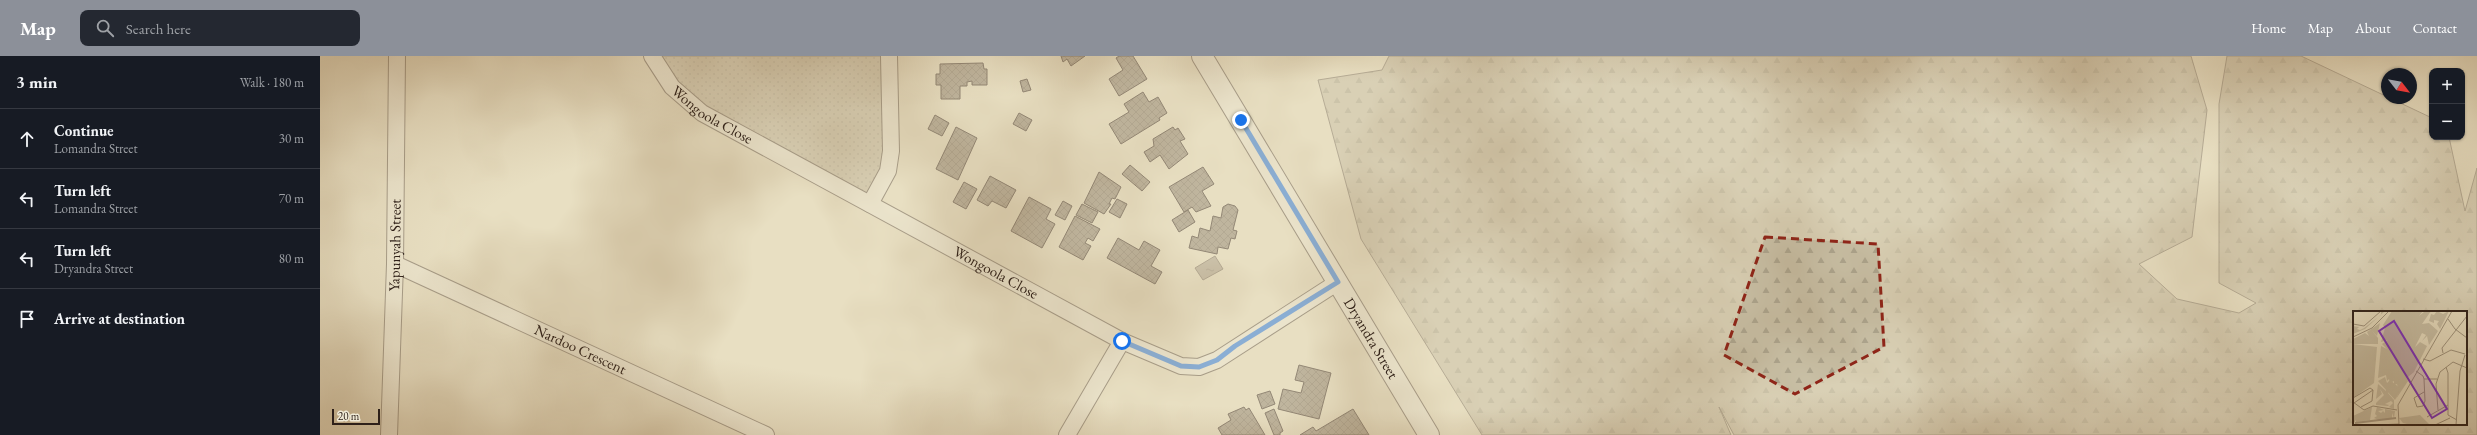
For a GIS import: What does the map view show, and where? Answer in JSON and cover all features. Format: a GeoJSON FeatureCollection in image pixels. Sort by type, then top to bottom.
{"type":"FeatureCollection","features":[{"type":"Feature","properties":{"kind":"street","name":"Yapunyah Street"},"geometry":{"type":"LineString","coordinates":[[389,435],[395,264],[397,56]]}},
{"type":"Feature","properties":{"kind":"street","name":"Wongoola Close"},"geometry":{"type":"LineString","coordinates":[[652,56],[672,87],[702,113],[1122,341],[1174,364],[1199,367],[1217,360],[1235,346],[1338,282]]}},
{"type":"Feature","properties":{"kind":"street"},"geometry":{"type":"LineString","coordinates":[[870,204],[888,170],[891,151],[889,56]]}},
{"type":"Feature","properties":{"kind":"street","name":"Dryandra Street"},"geometry":{"type":"LineString","coordinates":[[1202,56],[1429,435]]}},
{"type":"Feature","properties":{"kind":"street","name":"Nardoo Crescent"},"geometry":{"type":"LineString","coordinates":[[395,264],[766,435]]}},
{"type":"Feature","properties":{"kind":"street"},"geometry":{"type":"LineString","coordinates":[[1067,435],[1122,341]]}},
{"type":"Feature","properties":{"kind":"highlighted area"},"geometry":{"type":"Polygon","coordinates":[[[1765,237],[1878,244],[1884,347],[1795,394],[1724,355],[1765,237]]]}},
{"type":"Feature","properties":{"kind":"green space"},"geometry":{"type":"Polygon","coordinates":[[[652,56],[889,56],[891,151],[870,204],[719,122],[652,56]]]}},
{"type":"Feature","properties":{"kind":"green space"},"geometry":{"type":"Polygon","coordinates":[[[1389,56],[2191,56],[2207,110],[2192,237],[2139,264],[2177,299],[2239,313],[2256,303],[2219,283],[2219,104],[2227,56],[2301,56],[2381,94],[2381,104],[2402,104],[2429,117],[2429,140],[2450,140],[2465,211],[2477,168],[2477,435],[1734,435],[1719,407],[1731,435],[1482,435],[1361,239],[1318,80],[1382,70],[1389,56]]]}},
{"type":"Feature","properties":{"kind":"water"},"geometry":{"type":"Polygon","coordinates":[[[1215,256],[1223,269],[1203,280],[1195,268],[1215,256]]]}},
{"type":"Feature","properties":{"kind":"building"},"geometry":{"type":"Polygon","coordinates":[[[1061,56],[1085,56],[1071,66],[1067,59],[1063,62],[1061,56]]]}},
{"type":"Feature","properties":{"kind":"building"},"geometry":{"type":"Polygon","coordinates":[[[1119,56],[1133,56],[1147,79],[1119,96],[1109,79],[1123,70],[1116,58],[1119,56]]]}},
{"type":"Feature","properties":{"kind":"building"},"geometry":{"type":"Polygon","coordinates":[[[983,63],[984,69],[987,69],[987,85],[972,85],[972,81],[967,82],[967,86],[960,86],[960,99],[941,99],[941,85],[936,85],[936,74],[940,74],[940,64],[983,63]]]}},
{"type":"Feature","properties":{"kind":"building"},"geometry":{"type":"Polygon","coordinates":[[[1027,79],[1031,90],[1023,92],[1020,81],[1027,79]]]}},
{"type":"Feature","properties":{"kind":"building"},"geometry":{"type":"Polygon","coordinates":[[[1143,92],[1149,102],[1158,97],[1167,113],[1159,118],[1160,120],[1121,144],[1109,124],[1129,112],[1124,104],[1143,92]]]}},
{"type":"Feature","properties":{"kind":"building"},"geometry":{"type":"Polygon","coordinates":[[[1019,113],[1032,120],[1026,131],[1013,124],[1019,113]]]}},
{"type":"Feature","properties":{"kind":"building"},"geometry":{"type":"Polygon","coordinates":[[[935,115],[949,123],[942,136],[928,129],[935,115]]]}},
{"type":"Feature","properties":{"kind":"building"},"geometry":{"type":"Polygon","coordinates":[[[956,127],[977,138],[958,180],[936,169],[956,127]]]}},
{"type":"Feature","properties":{"kind":"building"},"geometry":{"type":"Polygon","coordinates":[[[1173,127],[1175,130],[1178,128],[1185,139],[1180,141],[1188,154],[1169,169],[1160,155],[1150,162],[1144,152],[1154,146],[1153,139],[1173,127]]]}},
{"type":"Feature","properties":{"kind":"building"},"geometry":{"type":"Polygon","coordinates":[[[1130,165],[1150,182],[1142,191],[1122,174],[1130,165]]]}},
{"type":"Feature","properties":{"kind":"building"},"geometry":{"type":"Polygon","coordinates":[[[1203,167],[1214,184],[1202,191],[1211,206],[1196,212],[1192,207],[1184,212],[1169,187],[1203,167]]]}},
{"type":"Feature","properties":{"kind":"building"},"geometry":{"type":"Polygon","coordinates":[[[1099,172],[1121,187],[1115,199],[1112,198],[1109,204],[1111,204],[1104,214],[1084,203],[1099,172]]]}},
{"type":"Feature","properties":{"kind":"building"},"geometry":{"type":"Polygon","coordinates":[[[990,176],[1016,190],[1006,208],[992,201],[988,206],[977,200],[990,176]]]}},
{"type":"Feature","properties":{"kind":"building"},"geometry":{"type":"Polygon","coordinates":[[[964,182],[977,189],[966,209],[953,202],[964,182]]]}},
{"type":"Feature","properties":{"kind":"building"},"geometry":{"type":"Polygon","coordinates":[[[1029,197],[1051,209],[1046,219],[1055,224],[1042,248],[1011,231],[1029,197]]]}},
{"type":"Feature","properties":{"kind":"building"},"geometry":{"type":"Polygon","coordinates":[[[1117,199],[1127,204],[1120,218],[1109,212],[1117,199]]]}},
{"type":"Feature","properties":{"kind":"building"},"geometry":{"type":"Polygon","coordinates":[[[1063,201],[1072,206],[1065,220],[1055,215],[1063,201]]]}},
{"type":"Feature","properties":{"kind":"building"},"geometry":{"type":"Polygon","coordinates":[[[1082,204],[1098,212],[1092,223],[1076,215],[1082,204]]]}},
{"type":"Feature","properties":{"kind":"building"},"geometry":{"type":"Polygon","coordinates":[[[1228,204],[1235,206],[1238,210],[1233,230],[1237,231],[1235,239],[1231,238],[1228,249],[1218,247],[1217,254],[1189,248],[1192,236],[1198,238],[1200,228],[1210,231],[1213,216],[1221,218],[1223,207],[1228,204]]]}},
{"type":"Feature","properties":{"kind":"building"},"geometry":{"type":"Polygon","coordinates":[[[1188,210],[1195,222],[1179,232],[1172,220],[1188,210]]]}},
{"type":"Feature","properties":{"kind":"building"},"geometry":{"type":"Polygon","coordinates":[[[1075,216],[1100,229],[1093,241],[1088,238],[1085,243],[1091,246],[1083,260],[1059,247],[1075,216]]]}},
{"type":"Feature","properties":{"kind":"building"},"geometry":{"type":"Polygon","coordinates":[[[1118,238],[1139,250],[1144,241],[1160,250],[1151,266],[1162,272],[1155,284],[1107,258],[1118,238]]]}},
{"type":"Feature","properties":{"kind":"building"},"geometry":{"type":"Polygon","coordinates":[[[1299,365],[1331,373],[1319,419],[1278,409],[1283,389],[1301,393],[1304,382],[1295,380],[1299,365]]]}},
{"type":"Feature","properties":{"kind":"building"},"geometry":{"type":"Polygon","coordinates":[[[1270,391],[1275,404],[1262,409],[1257,395],[1270,391]]]}},
{"type":"Feature","properties":{"kind":"building"},"geometry":{"type":"Polygon","coordinates":[[[1244,407],[1246,410],[1249,408],[1265,435],[1222,435],[1218,428],[1231,420],[1228,414],[1244,407]]]}},
{"type":"Feature","properties":{"kind":"building"},"geometry":{"type":"Polygon","coordinates":[[[1274,409],[1283,431],[1280,435],[1274,435],[1265,413],[1274,409]]]}},
{"type":"Feature","properties":{"kind":"building"},"geometry":{"type":"Polygon","coordinates":[[[1353,409],[1369,435],[1300,435],[1313,427],[1316,431],[1353,409]]]}},
{"type":"Feature","properties":{"kind":"route"},"geometry":{"type":"LineString","coordinates":[[1122,341],[1159,358],[1181,366],[1199,367],[1217,360],[1235,346],[1338,282],[1241,120]]}}]}
